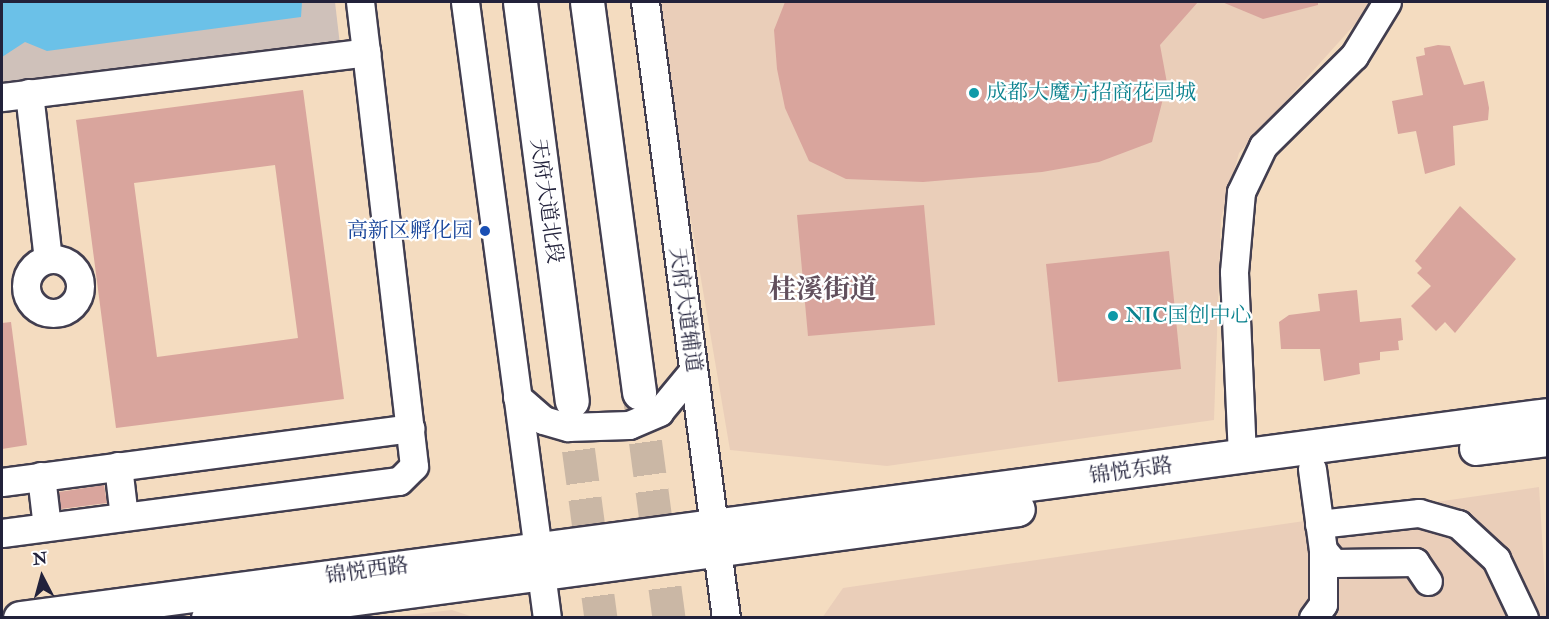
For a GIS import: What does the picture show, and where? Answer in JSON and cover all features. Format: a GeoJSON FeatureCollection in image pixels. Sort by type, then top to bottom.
{"type":"FeatureCollection","features":[{"type":"Feature","properties":{"kind":"main road","name":"天府大道北段"},"geometry":{"type":"LineString","coordinates":[[520,2],[572,401]]}},
{"type":"Feature","properties":{"kind":"main road"},"geometry":{"type":"LineString","coordinates":[[587,2],[639,393]]}},
{"type":"Feature","properties":{"kind":"main road","name":"锦悦东路"},"geometry":{"type":"LineString","coordinates":[[716,540],[1242,456],[1548,415]]}},
{"type":"Feature","properties":{"kind":"main road","name":"锦悦东路"},"geometry":{"type":"LineString","coordinates":[[716,540],[1548,439]]}},
{"type":"Feature","properties":{"kind":"main road","name":"锦悦西路"},"geometry":{"type":"LineString","coordinates":[[20,618],[716,540]]}},
{"type":"Feature","properties":{"kind":"main road","name":"锦悦西路"},"geometry":{"type":"LineString","coordinates":[[208,618],[539,561]]}},
{"type":"Feature","properties":{"kind":"street"},"geometry":{"type":"LineString","coordinates":[[2,533],[399,481],[414,466],[360,2]]}},
{"type":"Feature","properties":{"kind":"street"},"geometry":{"type":"LineString","coordinates":[[465,2],[547,618]]}},
{"type":"Feature","properties":{"kind":"street","name":"天府大道辅道"},"geometry":{"type":"LineString","coordinates":[[645,2],[726,618]]}},
{"type":"Feature","properties":{"kind":"street"},"geometry":{"type":"LineString","coordinates":[[1242,456],[1234,272],[1241,192],[1263,146],[1354,56],[1387,2]]}},
{"type":"Feature","properties":{"kind":"street"},"geometry":{"type":"LineString","coordinates":[[2,97],[366,52]]}},
{"type":"Feature","properties":{"kind":"street"},"geometry":{"type":"LineString","coordinates":[[29,93],[48,259]]}},
{"type":"Feature","properties":{"kind":"street"},"geometry":{"type":"LineString","coordinates":[[517,397],[543,420],[568,427],[629,424],[658,412],[693,371]]}},
{"type":"Feature","properties":{"kind":"street"},"geometry":{"type":"LineString","coordinates":[[2,482],[410,428]]}},
{"type":"Feature","properties":{"kind":"street"},"geometry":{"type":"LineString","coordinates":[[118,466],[124,517]]}},
{"type":"Feature","properties":{"kind":"street"},"geometry":{"type":"LineString","coordinates":[[1312,469],[1321,537],[1323,604],[1313,618]]}},
{"type":"Feature","properties":{"kind":"street"},"geometry":{"type":"LineString","coordinates":[[41,476],[47,527]]}},
{"type":"Feature","properties":{"kind":"street"},"geometry":{"type":"LineString","coordinates":[[1321,537],[1419,513],[1458,524],[1496,559],[1524,618]]}},
{"type":"Feature","properties":{"kind":"street"},"geometry":{"type":"LineString","coordinates":[[1321,537],[1342,554],[1413,552],[1426,560],[1432,580]]}},
{"type":"Feature","properties":{"kind":"shaded area"},"geometry":{"type":"Polygon","coordinates":[[[2,2],[335,2],[340,45],[2,88],[2,2]]]}},
{"type":"Feature","properties":{"kind":"shaded area"},"geometry":{"type":"Polygon","coordinates":[[[654,2],[1375,2],[1239,153],[1221,219],[1214,420],[887,466],[730,450],[654,2]]]}},
{"type":"Feature","properties":{"kind":"shaded area"},"geometry":{"type":"Polygon","coordinates":[[[1539,487],[1547,617],[822,618],[843,588],[1539,487]]]}},
{"type":"Feature","properties":{"kind":"shaded area"},"geometry":{"type":"Polygon","coordinates":[[[452,610],[473,617],[390,617],[452,610]]]}},
{"type":"Feature","properties":{"kind":"water"},"geometry":{"type":"Polygon","coordinates":[[[2,2],[302,2],[301,17],[47,51],[25,42],[2,57],[2,2]]]}},
{"type":"Feature","properties":{"kind":"building","name":"成都大魔方招商花园城"},"geometry":{"type":"Polygon","coordinates":[[[785,2],[1198,2],[1160,45],[1167,83],[1152,142],[1099,162],[1042,172],[923,182],[846,179],[809,161],[785,108],[777,69],[774,30],[785,2]]]}},
{"type":"Feature","properties":{"kind":"building"},"geometry":{"type":"Polygon","coordinates":[[[1222,2],[1318,2],[1318,5],[1263,19],[1222,2]]]}},
{"type":"Feature","properties":{"kind":"building"},"geometry":{"type":"Polygon","coordinates":[[[1438,45],[1450,46],[1464,85],[1484,81],[1489,108],[1488,120],[1453,126],[1455,165],[1425,174],[1416,131],[1398,134],[1392,101],[1423,95],[1416,57],[1425,55],[1424,48],[1438,45]]]}},
{"type":"Feature","properties":{"kind":"building"},"geometry":{"type":"Polygon","coordinates":[[[303,90],[344,399],[116,428],[76,120],[303,90]],[[275,165],[134,183],[157,357],[298,338],[275,165]]]}},
{"type":"Feature","properties":{"kind":"building"},"geometry":{"type":"Polygon","coordinates":[[[924,205],[935,325],[808,336],[797,215],[924,205]]]}},
{"type":"Feature","properties":{"kind":"building"},"geometry":{"type":"Polygon","coordinates":[[[1460,206],[1516,259],[1455,333],[1445,322],[1436,331],[1411,306],[1431,286],[1417,273],[1422,268],[1415,261],[1460,206]]]}},
{"type":"Feature","properties":{"kind":"building","name":"NIC国创中心"},"geometry":{"type":"Polygon","coordinates":[[[1169,251],[1181,369],[1058,382],[1046,264],[1169,251]]]}},
{"type":"Feature","properties":{"kind":"building"},"geometry":{"type":"Polygon","coordinates":[[[1357,290],[1360,322],[1401,318],[1403,340],[1398,341],[1399,350],[1380,352],[1380,360],[1359,363],[1360,374],[1324,381],[1320,349],[1281,349],[1279,322],[1289,315],[1320,311],[1318,294],[1357,290]]]}},
{"type":"Feature","properties":{"kind":"building"},"geometry":{"type":"Polygon","coordinates":[[[11,322],[27,445],[2,449],[2,323],[11,322]]]}},
{"type":"Feature","properties":{"kind":"building"},"geometry":{"type":"Polygon","coordinates":[[[104,485],[107,503],[61,509],[59,492],[104,485]]]}},
{"type":"Feature","properties":{"kind":"tunnel"},"geometry":{"type":"LineString","coordinates":[[639,393],[669,618]]}},
{"type":"Feature","properties":{"kind":"tunnel"},"geometry":{"type":"LineString","coordinates":[[572,401],[601,618]]}},
{"type":"Feature","properties":{"kind":"place","name":"成都大魔方招商花园城"},"geometry":{"type":"Point","coordinates":[974,93]}},
{"type":"Feature","properties":{"kind":"place","name":"高新区孵化园"},"geometry":{"type":"Point","coordinates":[485,231]}},
{"type":"Feature","properties":{"kind":"place","name":"NIC国创中心"},"geometry":{"type":"Point","coordinates":[1113,316]}},
{"type":"Feature","properties":{"kind":"district","name":"桂溪街道"},"geometry":{"type":"Point","coordinates":[823,290]}}]}
